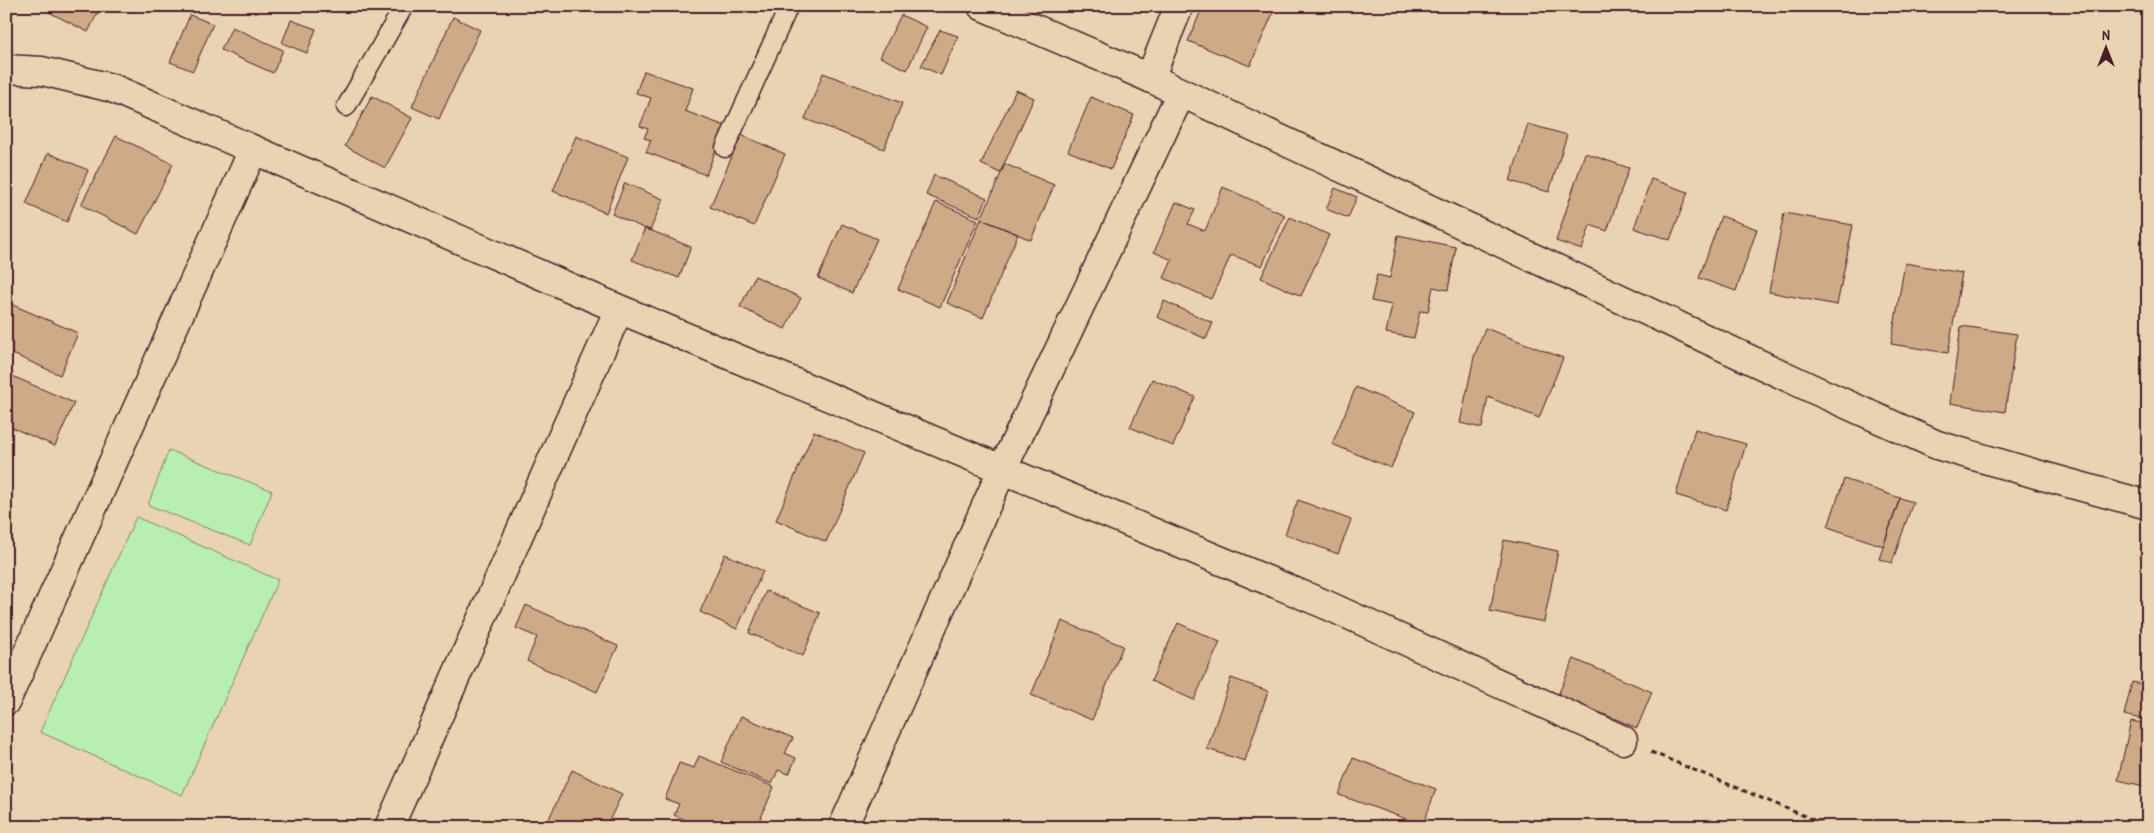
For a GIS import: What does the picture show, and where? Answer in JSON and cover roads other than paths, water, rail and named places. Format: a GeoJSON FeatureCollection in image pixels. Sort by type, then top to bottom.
{"type":"FeatureCollection","features":[{"type":"Feature","properties":{"kind":"street"},"geometry":{"type":"LineString","coordinates":[[982,6],[1150,78],[1806,385],[1937,444],[2148,505]]}},
{"type":"Feature","properties":{"kind":"street"},"geometry":{"type":"LineString","coordinates":[[1150,78],[1179,6]]}},
{"type":"Feature","properties":{"kind":"street"},"geometry":{"type":"LineString","coordinates":[[6,69],[42,71],[112,88],[619,309],[1329,606],[1622,740]]}},
{"type":"Feature","properties":{"kind":"street"},"geometry":{"type":"LineString","coordinates":[[843,827],[1002,470],[1181,93]]}},
{"type":"Feature","properties":{"kind":"street"},"geometry":{"type":"LineString","coordinates":[[6,702],[254,150]]}},
{"type":"Feature","properties":{"kind":"street"},"geometry":{"type":"LineString","coordinates":[[389,827],[619,309]]}},
{"type":"Feature","properties":{"kind":"lane"},"geometry":{"type":"LineString","coordinates":[[346,107],[404,6]]}},
{"type":"Feature","properties":{"kind":"lane"},"geometry":{"type":"LineString","coordinates":[[725,148],[789,6]]}}]}
